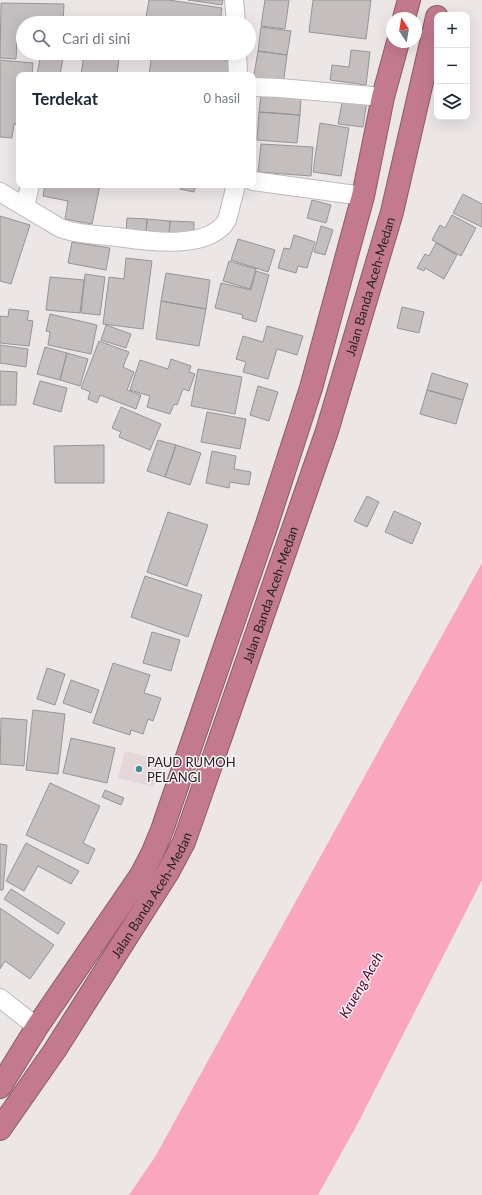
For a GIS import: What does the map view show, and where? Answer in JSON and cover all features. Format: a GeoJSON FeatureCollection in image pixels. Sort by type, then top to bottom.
{"type":"FeatureCollection","features":[{"type":"Feature","properties":{"kind":"highway"},"geometry":{"type":"LineString","coordinates":[[406,12],[409,0]]}},
{"type":"Feature","properties":{"kind":"highway","name":"Jalan Banda Aceh-Medan"},"geometry":{"type":"LineString","coordinates":[[438,12],[442,0]]}},
{"type":"Feature","properties":{"kind":"highway","name":"Jalan Banda Aceh-Medan"},"geometry":{"type":"LineString","coordinates":[[0,1129],[55,1050],[168,872],[184,842],[327,431],[392,212],[434,29]]}},
{"type":"Feature","properties":{"kind":"highway","name":"Jalan Banda Aceh-Medan"},"geometry":{"type":"LineString","coordinates":[[0,1087],[37,1027],[141,875],[165,823],[267,524],[311,388],[363,196],[383,97],[396,48]]}},
{"type":"Feature","properties":{"kind":"highway"},"geometry":{"type":"LineString","coordinates":[[267,524],[292,531]]}},
{"type":"Feature","properties":{"kind":"street"},"geometry":{"type":"LineString","coordinates":[[234,0],[235,16]]}},
{"type":"Feature","properties":{"kind":"street"},"geometry":{"type":"LineString","coordinates":[[237,60],[238,72]]}},
{"type":"Feature","properties":{"kind":"street"},"geometry":{"type":"LineString","coordinates":[[256,87],[383,97]]}},
{"type":"Feature","properties":{"kind":"street"},"geometry":{"type":"LineString","coordinates":[[256,181],[363,196]]}},
{"type":"Feature","properties":{"kind":"street"},"geometry":{"type":"LineString","coordinates":[[25,207],[29,188]]}},
{"type":"Feature","properties":{"kind":"street"},"geometry":{"type":"LineString","coordinates":[[0,192],[62,229],[83,234],[162,242],[188,241],[201,238],[210,235],[224,225],[227,220],[235,188]]}},
{"type":"Feature","properties":{"kind":"street"},"geometry":{"type":"LineString","coordinates":[[0,998],[37,1027]]}},
{"type":"Feature","properties":{"kind":"shaded area","name":"PAUD RUMOH PELANGI"},"geometry":{"type":"Polygon","coordinates":[[[125,751],[161,760],[154,787],[118,778],[125,751]]]}},
{"type":"Feature","properties":{"kind":"water","name":"Krueng Aceh"},"geometry":{"type":"Polygon","coordinates":[[[482,563],[482,880],[358,1123],[318,1195],[129,1195],[155,1157],[482,563]]]}},
{"type":"Feature","properties":{"kind":"building"},"geometry":{"type":"Polygon","coordinates":[[[149,0],[169,0],[222,8],[221,16],[146,16],[149,0]]]}},
{"type":"Feature","properties":{"kind":"building"},"geometry":{"type":"Polygon","coordinates":[[[188,0],[223,0],[222,5],[188,0]]]}},
{"type":"Feature","properties":{"kind":"building"},"geometry":{"type":"Polygon","coordinates":[[[265,0],[289,0],[285,29],[261,26],[265,0]]]}},
{"type":"Feature","properties":{"kind":"building"},"geometry":{"type":"Polygon","coordinates":[[[313,0],[371,0],[366,39],[309,32],[313,0]]]}},
{"type":"Feature","properties":{"kind":"building"},"geometry":{"type":"Polygon","coordinates":[[[1,3],[64,4],[63,16],[16,16],[16,59],[0,58],[1,3]]]}},
{"type":"Feature","properties":{"kind":"building"},"geometry":{"type":"Polygon","coordinates":[[[261,27],[291,31],[287,55],[258,51],[261,27]]]}},
{"type":"Feature","properties":{"kind":"building"},"geometry":{"type":"Polygon","coordinates":[[[351,50],[370,52],[366,85],[330,80],[332,65],[349,67],[351,50]]]}},
{"type":"Feature","properties":{"kind":"building"},"geometry":{"type":"Polygon","coordinates":[[[258,51],[287,55],[283,85],[256,81],[256,72],[254,72],[258,51]]]}},
{"type":"Feature","properties":{"kind":"building"},"geometry":{"type":"Polygon","coordinates":[[[0,60],[33,63],[32,72],[16,72],[16,124],[14,124],[12,138],[0,137],[0,60]]]}},
{"type":"Feature","properties":{"kind":"building"},"geometry":{"type":"Polygon","coordinates":[[[40,60],[63,60],[61,72],[38,72],[40,60]]]}},
{"type":"Feature","properties":{"kind":"building"},"geometry":{"type":"Polygon","coordinates":[[[83,60],[119,60],[117,72],[81,72],[83,60]]]}},
{"type":"Feature","properties":{"kind":"building"},"geometry":{"type":"Polygon","coordinates":[[[151,60],[234,61],[232,72],[149,72],[151,60]]]}},
{"type":"Feature","properties":{"kind":"building"},"geometry":{"type":"Polygon","coordinates":[[[261,95],[301,98],[300,115],[259,112],[261,95]]]}},
{"type":"Feature","properties":{"kind":"building"},"geometry":{"type":"Polygon","coordinates":[[[343,98],[367,101],[363,127],[338,124],[343,98]]]}},
{"type":"Feature","properties":{"kind":"building"},"geometry":{"type":"Polygon","coordinates":[[[259,112],[300,115],[297,143],[257,140],[259,112]]]}},
{"type":"Feature","properties":{"kind":"building"},"geometry":{"type":"Polygon","coordinates":[[[320,123],[349,128],[341,176],[313,172],[320,123]]]}},
{"type":"Feature","properties":{"kind":"building"},"geometry":{"type":"Polygon","coordinates":[[[261,144],[313,147],[311,176],[258,172],[261,144]]]}},
{"type":"Feature","properties":{"kind":"building"},"geometry":{"type":"Polygon","coordinates":[[[44,188],[99,188],[92,224],[65,219],[68,201],[43,196],[44,188]]]}},
{"type":"Feature","properties":{"kind":"building"},"geometry":{"type":"Polygon","coordinates":[[[180,188],[195,188],[194,192],[180,188]]]}},
{"type":"Feature","properties":{"kind":"building"},"geometry":{"type":"Polygon","coordinates":[[[463,194],[482,204],[482,227],[453,213],[463,194]]]}},
{"type":"Feature","properties":{"kind":"building"},"geometry":{"type":"Polygon","coordinates":[[[312,200],[331,205],[326,223],[307,218],[312,200]]]}},
{"type":"Feature","properties":{"kind":"building"},"geometry":{"type":"Polygon","coordinates":[[[452,215],[476,228],[461,256],[432,240],[440,225],[445,228],[452,215]]]}},
{"type":"Feature","properties":{"kind":"building"},"geometry":{"type":"Polygon","coordinates":[[[0,216],[30,225],[11,284],[0,281],[0,216]]]}},
{"type":"Feature","properties":{"kind":"building"},"geometry":{"type":"Polygon","coordinates":[[[127,218],[147,219],[146,234],[126,233],[127,218]]]}},
{"type":"Feature","properties":{"kind":"building"},"geometry":{"type":"Polygon","coordinates":[[[147,219],[170,221],[169,235],[146,234],[147,219]]]}},
{"type":"Feature","properties":{"kind":"building"},"geometry":{"type":"Polygon","coordinates":[[[170,221],[194,222],[194,237],[169,235],[170,221]]]}},
{"type":"Feature","properties":{"kind":"building"},"geometry":{"type":"Polygon","coordinates":[[[321,226],[333,230],[325,255],[314,252],[321,226]]]}},
{"type":"Feature","properties":{"kind":"building"},"geometry":{"type":"Polygon","coordinates":[[[294,235],[315,242],[307,268],[298,266],[296,273],[278,268],[284,248],[290,249],[294,235]]]}},
{"type":"Feature","properties":{"kind":"building"},"geometry":{"type":"Polygon","coordinates":[[[238,239],[275,250],[268,272],[231,260],[238,239]]]}},
{"type":"Feature","properties":{"kind":"building"},"geometry":{"type":"Polygon","coordinates":[[[72,242],[110,248],[106,270],[68,263],[72,242]]]}},
{"type":"Feature","properties":{"kind":"building"},"geometry":{"type":"Polygon","coordinates":[[[436,243],[457,255],[444,279],[425,268],[424,271],[417,268],[425,254],[429,256],[436,243]]]}},
{"type":"Feature","properties":{"kind":"building"},"geometry":{"type":"Polygon","coordinates":[[[126,258],[152,261],[143,329],[103,324],[109,277],[124,279],[126,258]]]}},
{"type":"Feature","properties":{"kind":"building"},"geometry":{"type":"Polygon","coordinates":[[[229,261],[256,269],[250,289],[223,281],[229,261]]]}},
{"type":"Feature","properties":{"kind":"building"},"geometry":{"type":"Polygon","coordinates":[[[256,271],[269,275],[256,322],[242,318],[243,315],[215,308],[221,283],[251,290],[256,271]]]}},
{"type":"Feature","properties":{"kind":"building"},"geometry":{"type":"Polygon","coordinates":[[[166,273],[210,280],[206,309],[161,301],[166,273]]]}},
{"type":"Feature","properties":{"kind":"building"},"geometry":{"type":"Polygon","coordinates":[[[85,274],[105,277],[100,315],[81,313],[85,274]]]}},
{"type":"Feature","properties":{"kind":"building"},"geometry":{"type":"Polygon","coordinates":[[[50,277],[84,280],[80,313],[46,310],[50,277]]]}},
{"type":"Feature","properties":{"kind":"building"},"geometry":{"type":"Polygon","coordinates":[[[161,301],[206,309],[199,346],[156,339],[161,301]]]}},
{"type":"Feature","properties":{"kind":"building"},"geometry":{"type":"Polygon","coordinates":[[[402,307],[424,312],[419,333],[397,328],[402,307]]]}},
{"type":"Feature","properties":{"kind":"building"},"geometry":{"type":"Polygon","coordinates":[[[9,309],[29,311],[27,320],[33,321],[29,346],[0,343],[0,316],[8,317],[9,309]]]}},
{"type":"Feature","properties":{"kind":"building"},"geometry":{"type":"Polygon","coordinates":[[[50,314],[97,325],[91,354],[48,345],[50,332],[46,331],[50,314]]]}},
{"type":"Feature","properties":{"kind":"building"},"geometry":{"type":"Polygon","coordinates":[[[106,325],[131,334],[126,348],[101,340],[106,325]]]}},
{"type":"Feature","properties":{"kind":"building"},"geometry":{"type":"Polygon","coordinates":[[[267,326],[303,336],[297,355],[277,349],[268,379],[243,372],[246,362],[236,359],[243,336],[263,342],[267,326]]]}},
{"type":"Feature","properties":{"kind":"building"},"geometry":{"type":"Polygon","coordinates":[[[99,341],[129,352],[123,367],[134,372],[127,390],[141,395],[136,409],[100,395],[97,403],[88,399],[90,392],[81,388],[99,341]]]}},
{"type":"Feature","properties":{"kind":"building"},"geometry":{"type":"Polygon","coordinates":[[[0,345],[28,349],[26,367],[0,363],[0,345]]]}},
{"type":"Feature","properties":{"kind":"building"},"geometry":{"type":"Polygon","coordinates":[[[45,347],[67,353],[60,380],[37,374],[45,347]]]}},
{"type":"Feature","properties":{"kind":"building"},"geometry":{"type":"Polygon","coordinates":[[[67,353],[88,359],[80,386],[60,380],[67,353]]]}},
{"type":"Feature","properties":{"kind":"building"},"geometry":{"type":"Polygon","coordinates":[[[171,359],[191,366],[189,372],[195,374],[189,391],[183,389],[177,405],[174,404],[170,414],[147,407],[150,396],[130,390],[140,360],[168,369],[171,359]]]}},
{"type":"Feature","properties":{"kind":"building"},"geometry":{"type":"Polygon","coordinates":[[[198,369],[242,377],[235,414],[191,406],[198,369]]]}},
{"type":"Feature","properties":{"kind":"building"},"geometry":{"type":"Polygon","coordinates":[[[0,371],[17,372],[16,405],[0,405],[0,371]]]}},
{"type":"Feature","properties":{"kind":"building"},"geometry":{"type":"Polygon","coordinates":[[[432,373],[468,384],[463,400],[427,390],[432,373]]]}},
{"type":"Feature","properties":{"kind":"building"},"geometry":{"type":"Polygon","coordinates":[[[40,381],[67,388],[61,412],[33,404],[40,381]]]}},
{"type":"Feature","properties":{"kind":"building"},"geometry":{"type":"Polygon","coordinates":[[[258,386],[278,392],[269,421],[250,415],[258,386]]]}},
{"type":"Feature","properties":{"kind":"building"},"geometry":{"type":"Polygon","coordinates":[[[427,390],[463,400],[456,424],[420,414],[427,390]]]}},
{"type":"Feature","properties":{"kind":"building"},"geometry":{"type":"Polygon","coordinates":[[[121,407],[161,424],[150,450],[119,437],[121,432],[112,428],[121,407]]]}},
{"type":"Feature","properties":{"kind":"building"},"geometry":{"type":"Polygon","coordinates":[[[207,412],[246,419],[240,449],[201,442],[207,412]]]}},
{"type":"Feature","properties":{"kind":"building"},"geometry":{"type":"Polygon","coordinates":[[[158,440],[176,445],[165,477],[147,471],[158,440]]]}},
{"type":"Feature","properties":{"kind":"building"},"geometry":{"type":"Polygon","coordinates":[[[104,445],[104,483],[55,483],[54,446],[104,445]]]}},
{"type":"Feature","properties":{"kind":"building"},"geometry":{"type":"Polygon","coordinates":[[[176,445],[201,453],[190,485],[165,477],[176,445]]]}},
{"type":"Feature","properties":{"kind":"building"},"geometry":{"type":"Polygon","coordinates":[[[212,451],[236,456],[234,469],[251,472],[249,485],[230,482],[229,488],[206,483],[212,451]]]}},
{"type":"Feature","properties":{"kind":"building"},"geometry":{"type":"Polygon","coordinates":[[[367,496],[379,502],[367,527],[354,521],[367,496]]]}},
{"type":"Feature","properties":{"kind":"building"},"geometry":{"type":"Polygon","coordinates":[[[394,511],[421,523],[412,544],[385,532],[394,511]]]}},
{"type":"Feature","properties":{"kind":"building"},"geometry":{"type":"Polygon","coordinates":[[[168,512],[208,525],[187,586],[147,572],[168,512]]]}},
{"type":"Feature","properties":{"kind":"building"},"geometry":{"type":"Polygon","coordinates":[[[145,576],[202,595],[188,637],[131,617],[145,576]]]}},
{"type":"Feature","properties":{"kind":"building"},"geometry":{"type":"Polygon","coordinates":[[[152,632],[180,640],[171,671],[143,663],[152,632]]]}},
{"type":"Feature","properties":{"kind":"building"},"geometry":{"type":"Polygon","coordinates":[[[113,663],[150,675],[144,693],[161,698],[153,721],[148,719],[143,734],[131,730],[130,735],[93,723],[113,663]]]}},
{"type":"Feature","properties":{"kind":"building"},"geometry":{"type":"Polygon","coordinates":[[[47,668],[65,674],[55,705],[37,699],[47,668]]]}},
{"type":"Feature","properties":{"kind":"building"},"geometry":{"type":"Polygon","coordinates":[[[71,680],[99,690],[91,713],[63,703],[71,680]]]}},
{"type":"Feature","properties":{"kind":"building"},"geometry":{"type":"Polygon","coordinates":[[[33,710],[65,714],[58,774],[26,770],[33,710]]]}},
{"type":"Feature","properties":{"kind":"building"},"geometry":{"type":"Polygon","coordinates":[[[1,718],[27,720],[24,766],[0,764],[1,718]]]}},
{"type":"Feature","properties":{"kind":"building"},"geometry":{"type":"Polygon","coordinates":[[[71,738],[115,748],[107,783],[63,773],[71,738]]]}},
{"type":"Feature","properties":{"kind":"building"},"geometry":{"type":"Polygon","coordinates":[[[50,783],[100,806],[83,843],[95,849],[88,864],[26,835],[50,783]]]}},
{"type":"Feature","properties":{"kind":"building"},"geometry":{"type":"Polygon","coordinates":[[[105,790],[124,798],[121,805],[102,797],[105,790]]]}},
{"type":"Feature","properties":{"kind":"building"},"geometry":{"type":"Polygon","coordinates":[[[26,843],[79,871],[71,884],[38,866],[24,891],[6,881],[26,843]]]}},
{"type":"Feature","properties":{"kind":"building"},"geometry":{"type":"Polygon","coordinates":[[[0,844],[7,845],[3,890],[0,890],[0,844]]]}},
{"type":"Feature","properties":{"kind":"building"},"geometry":{"type":"Polygon","coordinates":[[[11,889],[65,923],[58,934],[4,899],[11,889]]]}},
{"type":"Feature","properties":{"kind":"building"},"geometry":{"type":"Polygon","coordinates":[[[0,908],[54,945],[30,979],[5,961],[0,969],[0,908]]]}},
{"type":"Feature","properties":{"kind":"place","name":"PAUD RUMOH PELANGI"},"geometry":{"type":"Point","coordinates":[139,769]}}]}
